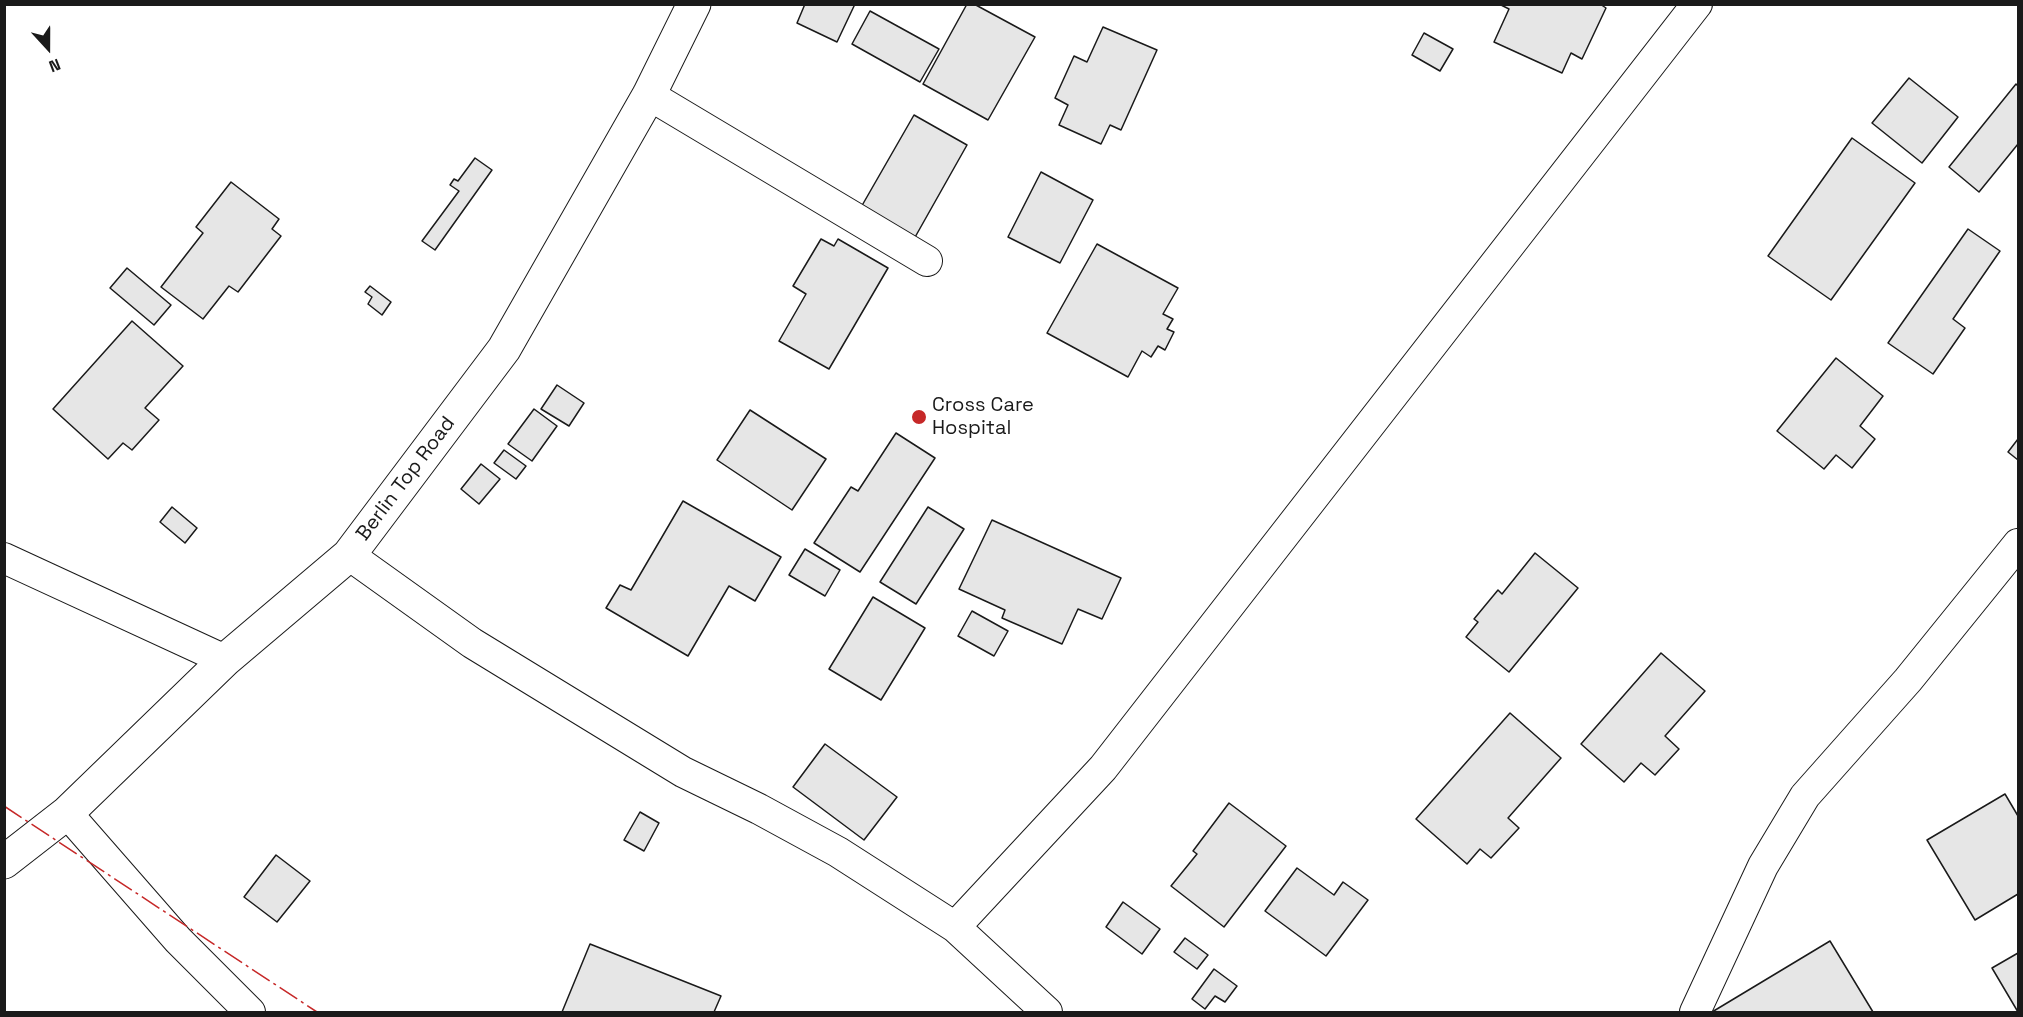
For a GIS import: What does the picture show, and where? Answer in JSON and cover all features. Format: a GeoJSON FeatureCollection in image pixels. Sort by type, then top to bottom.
{"type":"FeatureCollection","features":[{"type":"Feature","properties":{"kind":"street","name":"Berlin Top Road"},"geometry":{"type":"LineString","coordinates":[[4,862],[67,813],[225,660],[349,555],[504,349],[649,94],[694,4]]}},
{"type":"Feature","properties":{"kind":"street"},"geometry":{"type":"LineString","coordinates":[[955,927],[1103,768],[1697,4]]}},
{"type":"Feature","properties":{"kind":"street"},"geometry":{"type":"LineString","coordinates":[[649,94],[927,261]]}},
{"type":"Feature","properties":{"kind":"street"},"geometry":{"type":"LineString","coordinates":[[1695,1012],[1763,866],[1805,796],[1908,680],[2019,544]]}},
{"type":"Feature","properties":{"kind":"street"},"geometry":{"type":"LineString","coordinates":[[349,555],[482,649],[683,772],[759,809],[838,852],[955,927],[1047,1012]]}},
{"type":"Feature","properties":{"kind":"street"},"geometry":{"type":"LineString","coordinates":[[4,558],[225,660]]}},
{"type":"Feature","properties":{"kind":"street"},"geometry":{"type":"LineString","coordinates":[[67,813],[178,940],[249,1012]]}},
{"type":"Feature","properties":{"kind":"building"},"geometry":{"type":"Polygon","coordinates":[[[805,4],[855,4],[837,42],[797,23],[805,4]]]}},
{"type":"Feature","properties":{"kind":"building"},"geometry":{"type":"Polygon","coordinates":[[[967,4],[974,4],[1035,37],[988,120],[923,84],[967,4]]]}},
{"type":"Feature","properties":{"kind":"building"},"geometry":{"type":"Polygon","coordinates":[[[1499,4],[1600,4],[1606,8],[1582,59],[1571,53],[1562,73],[1494,42],[1509,9],[1499,4]]]}},
{"type":"Feature","properties":{"kind":"building"},"geometry":{"type":"Polygon","coordinates":[[[870,11],[939,49],[920,82],[852,44],[870,11]]]}},
{"type":"Feature","properties":{"kind":"building"},"geometry":{"type":"Polygon","coordinates":[[[1103,27],[1157,50],[1121,130],[1110,125],[1101,144],[1059,125],[1068,105],[1055,98],[1074,56],[1087,62],[1103,27]]]}},
{"type":"Feature","properties":{"kind":"building"},"geometry":{"type":"Polygon","coordinates":[[[1424,33],[1453,49],[1440,71],[1412,55],[1424,33]]]}},
{"type":"Feature","properties":{"kind":"building"},"geometry":{"type":"Polygon","coordinates":[[[1909,78],[1958,117],[1922,163],[1872,123],[1909,78]]]}},
{"type":"Feature","properties":{"kind":"building"},"geometry":{"type":"Polygon","coordinates":[[[2016,84],[2018,86],[2018,144],[1979,192],[1949,167],[2016,84]]]}},
{"type":"Feature","properties":{"kind":"building"},"geometry":{"type":"Polygon","coordinates":[[[914,115],[967,145],[914,239],[860,209],[914,115]]]}},
{"type":"Feature","properties":{"kind":"building"},"geometry":{"type":"Polygon","coordinates":[[[1852,138],[1915,183],[1831,300],[1768,256],[1852,138]]]}},
{"type":"Feature","properties":{"kind":"building"},"geometry":{"type":"Polygon","coordinates":[[[475,158],[492,170],[435,250],[422,241],[459,191],[450,185],[454,179],[458,181],[475,158]]]}},
{"type":"Feature","properties":{"kind":"building"},"geometry":{"type":"Polygon","coordinates":[[[1041,172],[1093,200],[1060,263],[1008,237],[1041,172]]]}},
{"type":"Feature","properties":{"kind":"building"},"geometry":{"type":"Polygon","coordinates":[[[231,182],[279,219],[272,229],[281,236],[238,292],[229,286],[203,319],[161,287],[203,233],[196,227],[231,182]]]}},
{"type":"Feature","properties":{"kind":"building"},"geometry":{"type":"Polygon","coordinates":[[[1968,229],[2000,251],[1953,319],[1965,328],[1933,374],[1888,343],[1968,229]]]}},
{"type":"Feature","properties":{"kind":"building"},"geometry":{"type":"Polygon","coordinates":[[[821,239],[834,246],[838,239],[888,268],[829,369],[779,341],[806,294],[793,286],[821,239]]]}},
{"type":"Feature","properties":{"kind":"building"},"geometry":{"type":"Polygon","coordinates":[[[1097,244],[1178,288],[1163,314],[1173,319],[1167,329],[1174,332],[1165,350],[1158,346],[1151,357],[1142,351],[1128,377],[1047,333],[1097,244]]]}},
{"type":"Feature","properties":{"kind":"building"},"geometry":{"type":"Polygon","coordinates":[[[127,268],[171,305],[154,325],[110,288],[127,268]]]}},
{"type":"Feature","properties":{"kind":"building"},"geometry":{"type":"Polygon","coordinates":[[[370,286],[391,302],[382,315],[368,304],[372,297],[365,292],[370,286]]]}},
{"type":"Feature","properties":{"kind":"building"},"geometry":{"type":"Polygon","coordinates":[[[132,321],[183,366],[145,408],[159,420],[132,450],[123,443],[108,459],[53,409],[132,321]]]}},
{"type":"Feature","properties":{"kind":"building"},"geometry":{"type":"Polygon","coordinates":[[[1836,358],[1883,396],[1860,426],[1875,439],[1852,468],[1836,455],[1824,469],[1777,431],[1836,358]]]}},
{"type":"Feature","properties":{"kind":"building"},"geometry":{"type":"Polygon","coordinates":[[[557,385],[584,403],[569,426],[541,409],[557,385]]]}},
{"type":"Feature","properties":{"kind":"building"},"geometry":{"type":"Polygon","coordinates":[[[534,409],[557,426],[532,461],[508,444],[534,409]]]}},
{"type":"Feature","properties":{"kind":"building"},"geometry":{"type":"Polygon","coordinates":[[[750,410],[826,459],[792,510],[717,460],[750,410]]]}},
{"type":"Feature","properties":{"kind":"building"},"geometry":{"type":"Polygon","coordinates":[[[896,433],[935,458],[860,572],[814,543],[851,487],[858,491],[896,433]]]}},
{"type":"Feature","properties":{"kind":"building"},"geometry":{"type":"Polygon","coordinates":[[[2018,439],[2018,460],[2008,452],[2018,439]]]}},
{"type":"Feature","properties":{"kind":"building"},"geometry":{"type":"Polygon","coordinates":[[[504,450],[526,466],[516,479],[494,463],[504,450]]]}},
{"type":"Feature","properties":{"kind":"building"},"geometry":{"type":"Polygon","coordinates":[[[481,464],[500,479],[479,504],[461,489],[481,464]]]}},
{"type":"Feature","properties":{"kind":"building"},"geometry":{"type":"Polygon","coordinates":[[[683,501],[781,557],[755,601],[729,586],[688,656],[606,608],[620,585],[631,590],[683,501]]]}},
{"type":"Feature","properties":{"kind":"building"},"geometry":{"type":"Polygon","coordinates":[[[172,507],[197,528],[185,543],[160,522],[172,507]]]}},
{"type":"Feature","properties":{"kind":"building"},"geometry":{"type":"Polygon","coordinates":[[[928,507],[964,529],[916,604],[880,582],[928,507]]]}},
{"type":"Feature","properties":{"kind":"building"},"geometry":{"type":"Polygon","coordinates":[[[992,520],[1121,578],[1102,619],[1078,609],[1062,644],[1002,618],[1005,610],[959,589],[992,520]]]}},
{"type":"Feature","properties":{"kind":"building"},"geometry":{"type":"Polygon","coordinates":[[[805,549],[840,570],[825,596],[789,575],[805,549]]]}},
{"type":"Feature","properties":{"kind":"building"},"geometry":{"type":"Polygon","coordinates":[[[1535,553],[1578,588],[1509,672],[1466,637],[1478,622],[1474,619],[1498,590],[1502,594],[1535,553]]]}},
{"type":"Feature","properties":{"kind":"building"},"geometry":{"type":"Polygon","coordinates":[[[873,597],[925,628],[881,700],[829,669],[873,597]]]}},
{"type":"Feature","properties":{"kind":"building"},"geometry":{"type":"Polygon","coordinates":[[[972,611],[1008,631],[994,656],[958,636],[972,611]]]}},
{"type":"Feature","properties":{"kind":"building"},"geometry":{"type":"Polygon","coordinates":[[[1661,653],[1705,691],[1665,736],[1679,749],[1655,775],[1641,763],[1624,782],[1581,744],[1661,653]]]}},
{"type":"Feature","properties":{"kind":"building"},"geometry":{"type":"Polygon","coordinates":[[[1510,713],[1561,758],[1508,818],[1519,828],[1491,858],[1480,849],[1467,864],[1416,819],[1510,713]]]}},
{"type":"Feature","properties":{"kind":"building"},"geometry":{"type":"Polygon","coordinates":[[[825,744],[897,797],[864,840],[793,787],[825,744]]]}},
{"type":"Feature","properties":{"kind":"building"},"geometry":{"type":"Polygon","coordinates":[[[2005,794],[2018,816],[2018,894],[1975,920],[1927,840],[2005,794]]]}},
{"type":"Feature","properties":{"kind":"building"},"geometry":{"type":"Polygon","coordinates":[[[1229,803],[1286,846],[1224,927],[1171,886],[1197,854],[1193,851],[1229,803]]]}},
{"type":"Feature","properties":{"kind":"building"},"geometry":{"type":"Polygon","coordinates":[[[640,812],[659,823],[644,851],[624,840],[640,812]]]}},
{"type":"Feature","properties":{"kind":"building"},"geometry":{"type":"Polygon","coordinates":[[[276,855],[310,881],[277,922],[244,897],[276,855]]]}},
{"type":"Feature","properties":{"kind":"building"},"geometry":{"type":"Polygon","coordinates":[[[1297,868],[1334,895],[1343,882],[1368,900],[1326,956],[1265,911],[1297,868]]]}},
{"type":"Feature","properties":{"kind":"building"},"geometry":{"type":"Polygon","coordinates":[[[1123,902],[1160,929],[1142,954],[1106,927],[1123,902]]]}},
{"type":"Feature","properties":{"kind":"building"},"geometry":{"type":"Polygon","coordinates":[[[1185,938],[1208,955],[1197,969],[1174,952],[1185,938]]]}},
{"type":"Feature","properties":{"kind":"building"},"geometry":{"type":"Polygon","coordinates":[[[1830,941],[1873,1012],[1712,1012],[1830,941]]]}},
{"type":"Feature","properties":{"kind":"building"},"geometry":{"type":"Polygon","coordinates":[[[590,944],[721,996],[714,1012],[562,1012],[590,944]]]}},
{"type":"Feature","properties":{"kind":"building"},"geometry":{"type":"Polygon","coordinates":[[[2018,953],[2018,1012],[1992,968],[2018,953]]]}},
{"type":"Feature","properties":{"kind":"building"},"geometry":{"type":"Polygon","coordinates":[[[1214,969],[1237,986],[1225,1002],[1215,996],[1205,1009],[1192,999],[1214,969]]]}},
{"type":"Feature","properties":{"kind":"power"},"geometry":{"type":"LineString","coordinates":[[4,806],[317,1012]]}},
{"type":"Feature","properties":{"kind":"place","name":"Cross Care Hospital"},"geometry":{"type":"Point","coordinates":[919,417]}}]}
